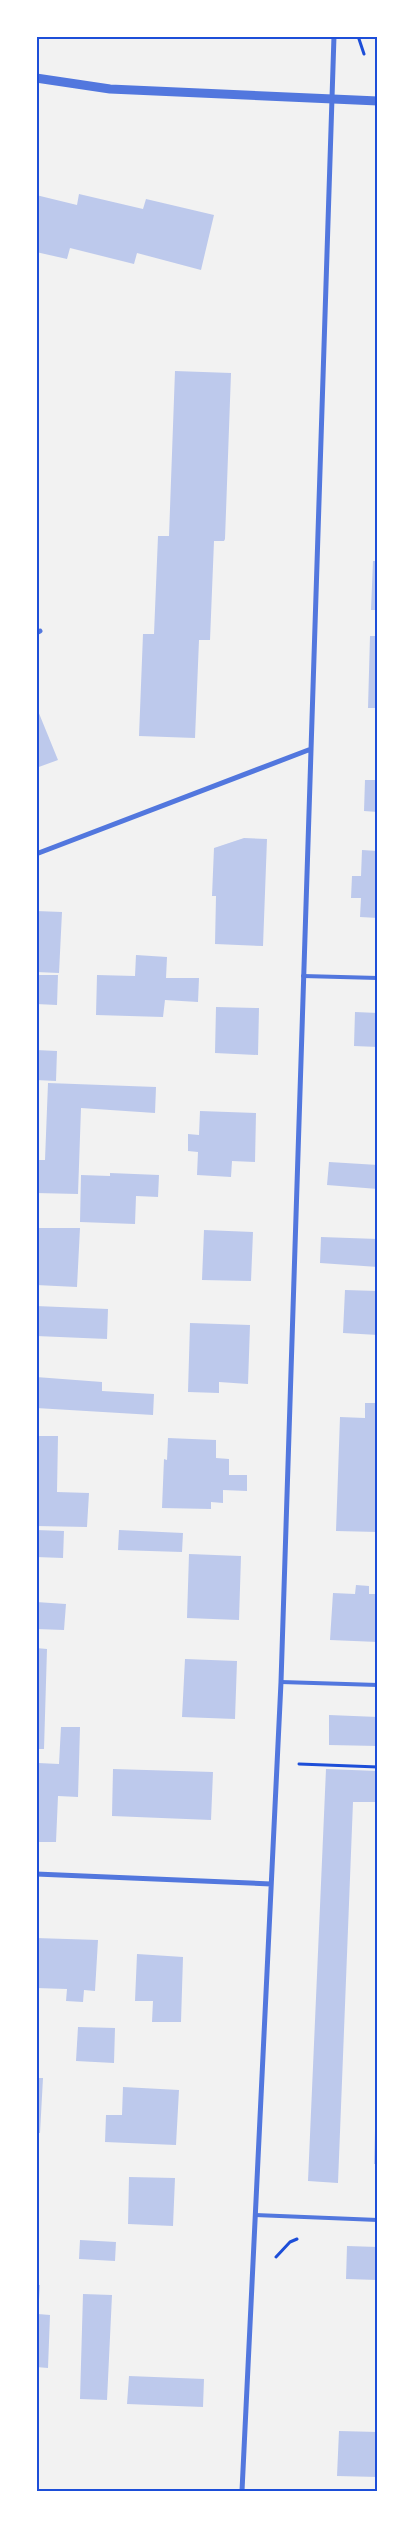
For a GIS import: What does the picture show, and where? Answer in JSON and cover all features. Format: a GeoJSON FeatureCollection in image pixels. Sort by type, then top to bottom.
{"type":"FeatureCollection","features":[{"type":"Feature","properties":{"kind":"street"},"geometry":{"type":"LineString","coordinates":[[242,2491],[280,1682],[330,98],[334,36]]}},
{"type":"Feature","properties":{"kind":"street"},"geometry":{"type":"LineString","coordinates":[[36,78],[110,88],[378,101]]}},
{"type":"Feature","properties":{"kind":"street"},"geometry":{"type":"LineString","coordinates":[[36,854],[310,748]]}},
{"type":"Feature","properties":{"kind":"street"},"geometry":{"type":"LineString","coordinates":[[36,1874],[271,1884]]}},
{"type":"Feature","properties":{"kind":"lane"},"geometry":{"type":"LineString","coordinates":[[303,976],[378,978]]}},
{"type":"Feature","properties":{"kind":"lane"},"geometry":{"type":"LineString","coordinates":[[280,1682],[378,1686]]}},
{"type":"Feature","properties":{"kind":"lane"},"geometry":{"type":"LineString","coordinates":[[255,2215],[378,2220]]}},
{"type":"Feature","properties":{"kind":"path"},"geometry":{"type":"LineString","coordinates":[[358,36],[364,54]]}},
{"type":"Feature","properties":{"kind":"path"},"geometry":{"type":"LineString","coordinates":[[293,1764],[378,1767]]}},
{"type":"Feature","properties":{"kind":"path"},"geometry":{"type":"LineString","coordinates":[[272,2262],[290,2242],[305,2238]]}},
{"type":"Feature","properties":{"kind":"building"},"geometry":{"type":"Polygon","coordinates":[[[79,194],[143,209],[146,199],[214,215],[201,270],[137,253],[134,264],[70,248],[67,259],[36,252],[36,195],[77,205],[79,194]]]}},
{"type":"Feature","properties":{"kind":"building"},"geometry":{"type":"Polygon","coordinates":[[[175,371],[231,373],[225,539],[224,541],[214,541],[210,640],[199,640],[195,738],[139,736],[143,634],[154,634],[158,536],[169,536],[175,371]]]}},
{"type":"Feature","properties":{"kind":"building"},"geometry":{"type":"Polygon","coordinates":[[[373,561],[378,561],[378,610],[371,610],[373,561]]]}},
{"type":"Feature","properties":{"kind":"building"},"geometry":{"type":"Polygon","coordinates":[[[370,636],[378,636],[378,708],[368,708],[370,636]]]}},
{"type":"Feature","properties":{"kind":"building"},"geometry":{"type":"Polygon","coordinates":[[[36,706],[58,760],[36,768],[36,706]]]}},
{"type":"Feature","properties":{"kind":"building"},"geometry":{"type":"Polygon","coordinates":[[[376,775],[378,812],[364,811],[365,780],[376,780],[376,775]]]}},
{"type":"Feature","properties":{"kind":"building"},"geometry":{"type":"Polygon","coordinates":[[[244,838],[267,839],[263,946],[215,944],[216,896],[212,896],[214,848],[244,838]]]}},
{"type":"Feature","properties":{"kind":"building"},"geometry":{"type":"Polygon","coordinates":[[[362,850],[378,851],[378,918],[360,917],[361,898],[351,898],[352,876],[361,876],[362,850]]]}},
{"type":"Feature","properties":{"kind":"building"},"geometry":{"type":"Polygon","coordinates":[[[36,911],[62,912],[59,973],[36,972],[36,911]]]}},
{"type":"Feature","properties":{"kind":"building"},"geometry":{"type":"Polygon","coordinates":[[[136,955],[167,957],[166,978],[199,978],[198,1002],[165,1000],[163,1017],[96,1015],[97,975],[135,976],[136,955]]]}},
{"type":"Feature","properties":{"kind":"building"},"geometry":{"type":"Polygon","coordinates":[[[36,975],[58,975],[57,1005],[36,1004],[36,975]]]}},
{"type":"Feature","properties":{"kind":"building"},"geometry":{"type":"Polygon","coordinates":[[[216,1007],[259,1008],[258,1055],[215,1053],[216,1007]]]}},
{"type":"Feature","properties":{"kind":"building"},"geometry":{"type":"Polygon","coordinates":[[[355,1012],[378,1013],[378,1047],[354,1046],[355,1012]]]}},
{"type":"Feature","properties":{"kind":"building"},"geometry":{"type":"Polygon","coordinates":[[[36,1050],[57,1051],[56,1081],[36,1080],[36,1050]]]}},
{"type":"Feature","properties":{"kind":"building"},"geometry":{"type":"Polygon","coordinates":[[[48,1083],[156,1087],[155,1113],[81,1108],[78,1194],[36,1193],[36,1160],[45,1160],[48,1083]]]}},
{"type":"Feature","properties":{"kind":"building"},"geometry":{"type":"Polygon","coordinates":[[[200,1111],[256,1113],[255,1162],[232,1161],[231,1177],[197,1175],[198,1152],[188,1151],[188,1134],[199,1135],[200,1111]]]}},
{"type":"Feature","properties":{"kind":"building"},"geometry":{"type":"Polygon","coordinates":[[[329,1162],[378,1165],[378,1189],[327,1185],[329,1162]]]}},
{"type":"Feature","properties":{"kind":"building"},"geometry":{"type":"Polygon","coordinates":[[[110,1173],[159,1175],[158,1197],[136,1196],[135,1224],[80,1222],[81,1175],[110,1176],[110,1173]]]}},
{"type":"Feature","properties":{"kind":"building"},"geometry":{"type":"Polygon","coordinates":[[[36,1228],[80,1228],[77,1287],[36,1285],[36,1228]]]}},
{"type":"Feature","properties":{"kind":"building"},"geometry":{"type":"Polygon","coordinates":[[[204,1230],[253,1232],[251,1281],[202,1280],[204,1230]]]}},
{"type":"Feature","properties":{"kind":"building"},"geometry":{"type":"Polygon","coordinates":[[[321,1237],[378,1239],[378,1267],[320,1263],[321,1237]]]}},
{"type":"Feature","properties":{"kind":"building"},"geometry":{"type":"Polygon","coordinates":[[[345,1290],[378,1291],[378,1335],[343,1333],[345,1290]]]}},
{"type":"Feature","properties":{"kind":"building"},"geometry":{"type":"Polygon","coordinates":[[[36,1306],[108,1309],[107,1339],[36,1336],[36,1306]]]}},
{"type":"Feature","properties":{"kind":"building"},"geometry":{"type":"Polygon","coordinates":[[[190,1323],[250,1325],[248,1384],[219,1382],[219,1393],[188,1392],[190,1323]]]}},
{"type":"Feature","properties":{"kind":"building"},"geometry":{"type":"Polygon","coordinates":[[[36,1377],[102,1382],[102,1391],[154,1394],[153,1415],[36,1408],[36,1377]]]}},
{"type":"Feature","properties":{"kind":"building"},"geometry":{"type":"Polygon","coordinates":[[[365,1403],[378,1403],[378,1532],[336,1531],[340,1417],[365,1418],[365,1403]]]}},
{"type":"Feature","properties":{"kind":"building"},"geometry":{"type":"Polygon","coordinates":[[[36,1436],[58,1436],[57,1492],[89,1493],[87,1527],[36,1526],[36,1436]]]}},
{"type":"Feature","properties":{"kind":"building"},"geometry":{"type":"Polygon","coordinates":[[[168,1438],[216,1440],[216,1458],[229,1459],[229,1475],[247,1475],[247,1491],[223,1490],[223,1503],[211,1502],[211,1509],[162,1508],[164,1459],[167,1460],[168,1438]]]}},
{"type":"Feature","properties":{"kind":"building"},"geometry":{"type":"Polygon","coordinates":[[[36,1530],[64,1531],[63,1558],[36,1557],[36,1530]]]}},
{"type":"Feature","properties":{"kind":"building"},"geometry":{"type":"Polygon","coordinates":[[[119,1530],[183,1533],[182,1552],[118,1550],[119,1530]]]}},
{"type":"Feature","properties":{"kind":"building"},"geometry":{"type":"Polygon","coordinates":[[[189,1554],[241,1556],[239,1620],[187,1618],[189,1554]]]}},
{"type":"Feature","properties":{"kind":"building"},"geometry":{"type":"Polygon","coordinates":[[[356,1585],[369,1586],[369,1594],[378,1594],[378,1642],[330,1640],[333,1593],[355,1594],[356,1585]]]}},
{"type":"Feature","properties":{"kind":"building"},"geometry":{"type":"Polygon","coordinates":[[[36,1602],[66,1604],[64,1630],[36,1629],[36,1602]]]}},
{"type":"Feature","properties":{"kind":"building"},"geometry":{"type":"Polygon","coordinates":[[[36,1648],[47,1649],[44,1749],[36,1749],[36,1648]]]}},
{"type":"Feature","properties":{"kind":"building"},"geometry":{"type":"Polygon","coordinates":[[[185,1659],[237,1661],[235,1719],[182,1717],[185,1659]]]}},
{"type":"Feature","properties":{"kind":"building"},"geometry":{"type":"Polygon","coordinates":[[[329,1715],[378,1717],[378,1746],[329,1745],[329,1715]]]}},
{"type":"Feature","properties":{"kind":"building"},"geometry":{"type":"Polygon","coordinates":[[[61,1727],[80,1727],[78,1797],[58,1796],[56,1842],[36,1842],[38,1763],[59,1764],[61,1727]]]}},
{"type":"Feature","properties":{"kind":"building"},"geometry":{"type":"Polygon","coordinates":[[[113,1769],[213,1772],[211,1820],[112,1816],[113,1769]]]}},
{"type":"Feature","properties":{"kind":"building"},"geometry":{"type":"Polygon","coordinates":[[[326,1769],[378,1771],[378,1802],[353,1802],[338,2183],[308,2181],[326,1769]]]}},
{"type":"Feature","properties":{"kind":"building"},"geometry":{"type":"Polygon","coordinates":[[[36,1938],[98,1940],[95,1991],[84,1990],[83,2002],[66,2001],[67,1989],[36,1988],[36,1938]]]}},
{"type":"Feature","properties":{"kind":"building"},"geometry":{"type":"Polygon","coordinates":[[[137,1954],[183,1957],[181,2022],[152,2022],[153,2001],[135,2001],[137,1954]]]}},
{"type":"Feature","properties":{"kind":"building"},"geometry":{"type":"Polygon","coordinates":[[[78,2027],[115,2028],[114,2063],[76,2061],[78,2027]]]}},
{"type":"Feature","properties":{"kind":"building"},"geometry":{"type":"Polygon","coordinates":[[[36,2078],[43,2078],[40,2133],[36,2133],[36,2078]]]}},
{"type":"Feature","properties":{"kind":"building"},"geometry":{"type":"Polygon","coordinates":[[[123,2087],[179,2090],[176,2145],[105,2142],[106,2115],[122,2115],[123,2087]]]}},
{"type":"Feature","properties":{"kind":"building"},"geometry":{"type":"Polygon","coordinates":[[[376,2097],[378,2097],[378,2164],[374,2164],[376,2097]]]}},
{"type":"Feature","properties":{"kind":"building"},"geometry":{"type":"Polygon","coordinates":[[[129,2177],[175,2178],[173,2226],[128,2224],[129,2177]]]}},
{"type":"Feature","properties":{"kind":"building"},"geometry":{"type":"Polygon","coordinates":[[[80,2240],[116,2242],[115,2261],[79,2259],[80,2240]]]}},
{"type":"Feature","properties":{"kind":"building"},"geometry":{"type":"Polygon","coordinates":[[[347,2246],[378,2247],[378,2280],[346,2279],[347,2246]]]}},
{"type":"Feature","properties":{"kind":"building"},"geometry":{"type":"Polygon","coordinates":[[[36,2285],[40,2285],[38,2314],[50,2315],[48,2368],[36,2367],[36,2285]]]}},
{"type":"Feature","properties":{"kind":"building"},"geometry":{"type":"Polygon","coordinates":[[[83,2294],[112,2295],[107,2400],[80,2399],[83,2294]]]}},
{"type":"Feature","properties":{"kind":"building"},"geometry":{"type":"Polygon","coordinates":[[[129,2376],[204,2379],[203,2407],[127,2404],[129,2376]]]}},
{"type":"Feature","properties":{"kind":"building"},"geometry":{"type":"Polygon","coordinates":[[[339,2431],[378,2432],[378,2477],[337,2476],[339,2431]]]}}]}
